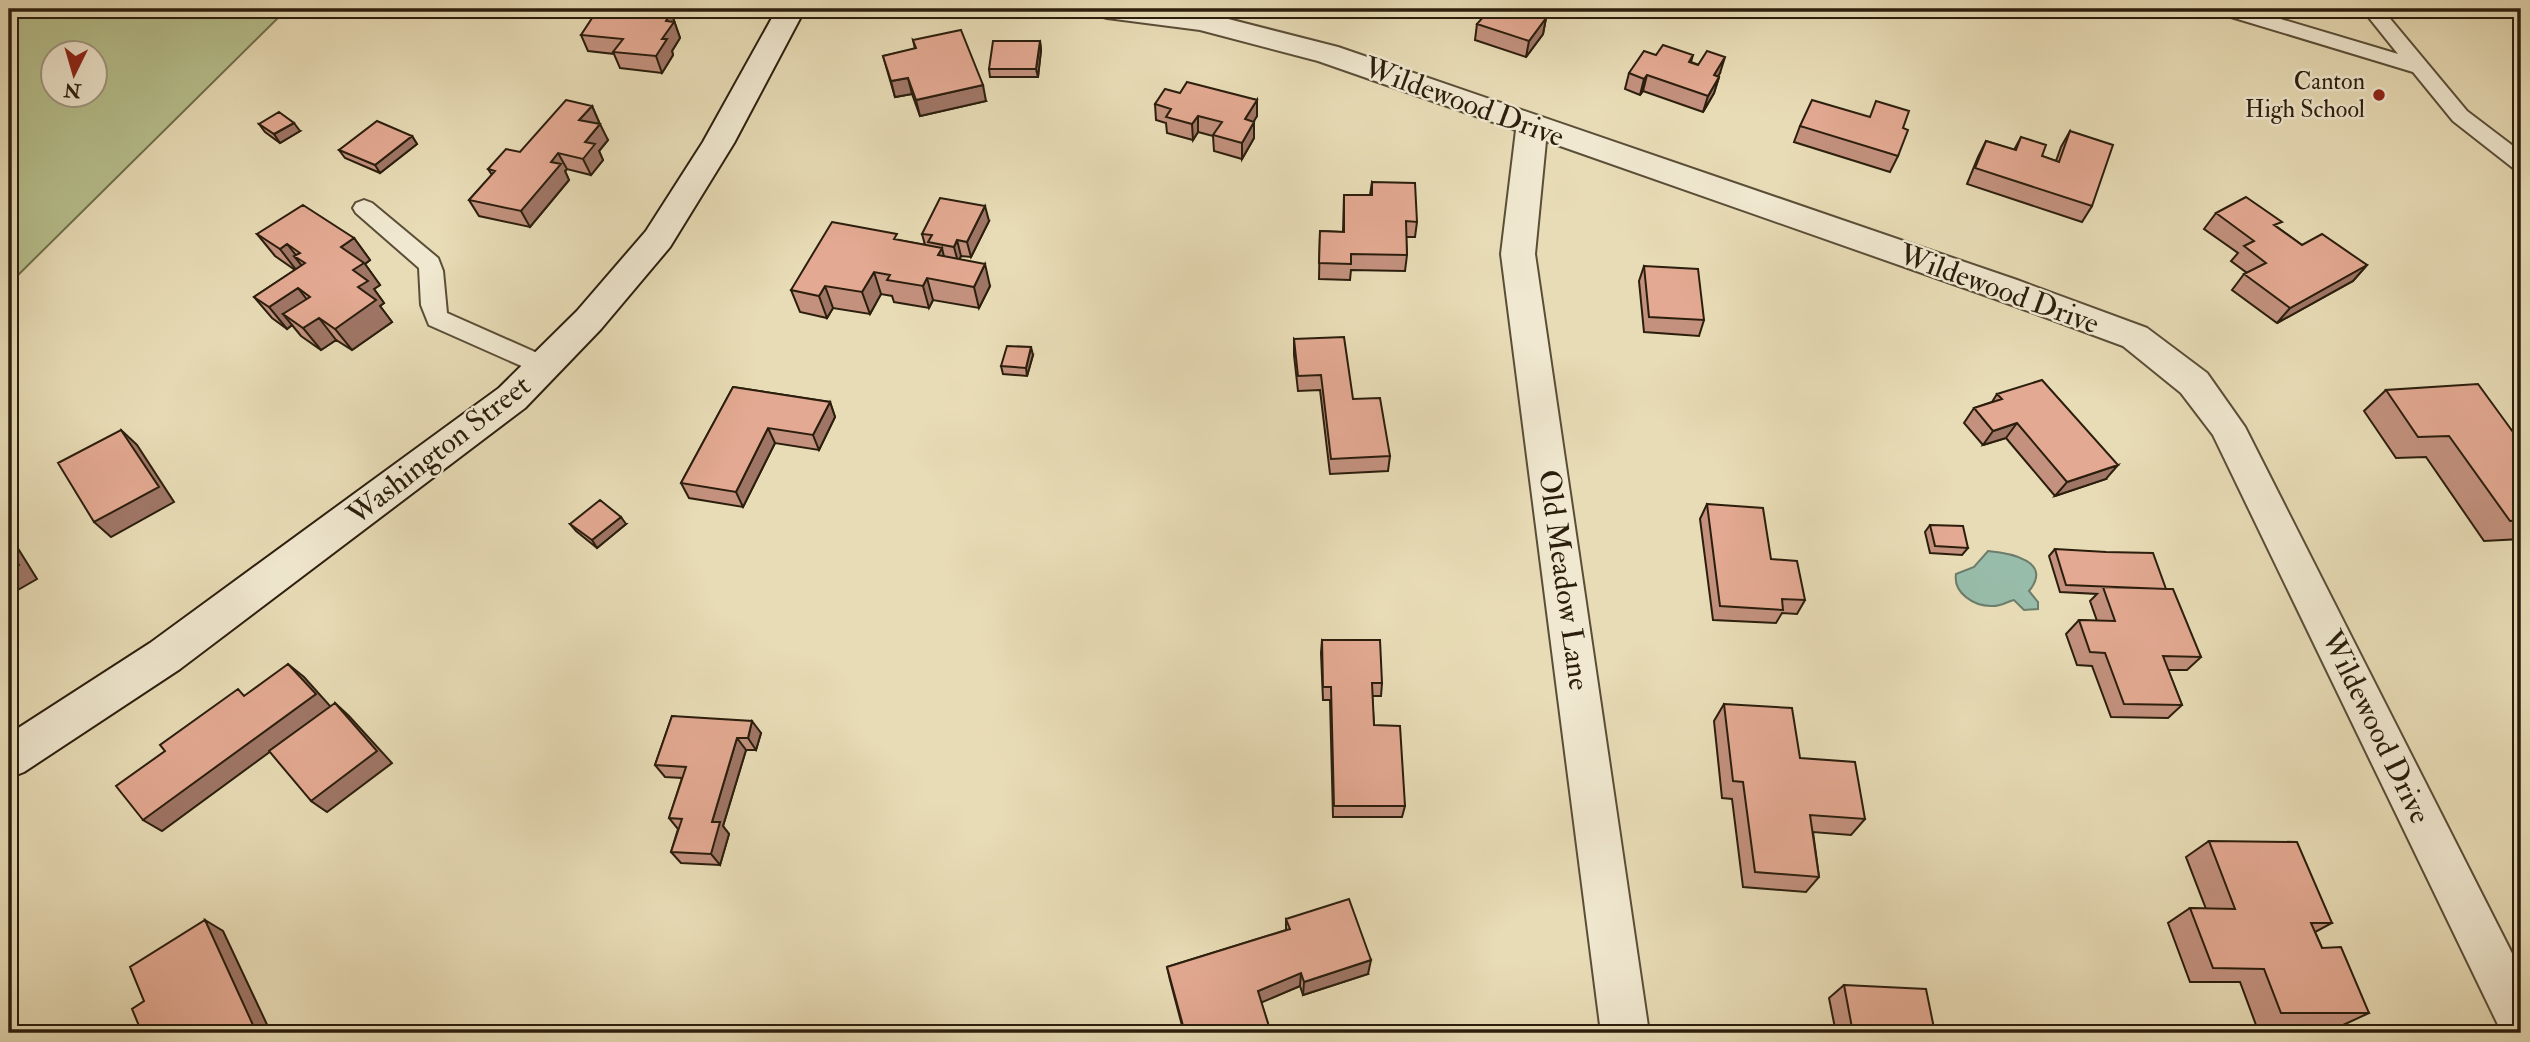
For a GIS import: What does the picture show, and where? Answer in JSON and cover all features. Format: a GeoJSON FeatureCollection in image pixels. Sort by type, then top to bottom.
{"type":"FeatureCollection","features":[{"type":"Feature","properties":{"kind":"street","name":"Washington Street"},"geometry":{"type":"LineString","coordinates":[[9,758],[165,656],[512,398],[589,320],[658,239],[718,143],[791,9]]}},
{"type":"Feature","properties":{"kind":"street","name":"Wildewood Drive"},"geometry":{"type":"LineString","coordinates":[[1107,9],[1201,21],[1328,54],[2005,289],[2135,337],[2194,383],[2227,427],[2521,1021]]}},
{"type":"Feature","properties":{"kind":"street","name":"Old Meadow Lane"},"geometry":{"type":"LineString","coordinates":[[1532,127],[1518,254],[1625,1033]]}},
{"type":"Feature","properties":{"kind":"lane"},"geometry":{"type":"LineString","coordinates":[[2237,9],[2238,13],[2419,67]]}},
{"type":"Feature","properties":{"kind":"lane"},"geometry":{"type":"LineString","coordinates":[[2372,9],[2460,116],[2521,163]]}},
{"type":"Feature","properties":{"kind":"lane"},"geometry":{"type":"LineString","coordinates":[[364,208],[430,264],[433,274],[431,307],[437,319],[544,366]]}},
{"type":"Feature","properties":{"kind":"shaded area"},"geometry":{"type":"Polygon","coordinates":[[[9,9],[287,9],[9,284],[9,9]]]}},
{"type":"Feature","properties":{"kind":"shaded area"},"geometry":{"type":"Polygon","coordinates":[[[1988,551],[2018,557],[2033,566],[2035,581],[2029,591],[2038,602],[2038,609],[2024,610],[2014,600],[1997,606],[1978,604],[1961,592],[1956,574],[1974,567],[1988,551]]]}},
{"type":"Feature","properties":{"kind":"building"},"geometry":{"type":"Polygon","coordinates":[[[598,9],[671,12],[666,21],[674,22],[662,39],[667,39],[656,56],[613,52],[623,39],[581,35],[598,9]]]}},
{"type":"Feature","properties":{"kind":"building"},"geometry":{"type":"Polygon","coordinates":[[[1490,9],[1518,9],[1546,18],[1529,41],[1477,24],[1490,9]]]}},
{"type":"Feature","properties":{"kind":"building"},"geometry":{"type":"Polygon","coordinates":[[[961,30],[983,85],[916,100],[908,78],[891,81],[883,56],[916,48],[913,40],[961,30]]]}},
{"type":"Feature","properties":{"kind":"building"},"geometry":{"type":"Polygon","coordinates":[[[993,41],[1040,41],[1036,69],[989,69],[993,41]]]}},
{"type":"Feature","properties":{"kind":"building"},"geometry":{"type":"Polygon","coordinates":[[[1663,45],[1693,55],[1689,62],[1698,65],[1707,51],[1725,57],[1714,75],[1719,77],[1708,96],[1647,75],[1644,79],[1629,73],[1644,51],[1656,55],[1663,45]]]}},
{"type":"Feature","properties":{"kind":"building"},"geometry":{"type":"Polygon","coordinates":[[[1187,82],[1257,100],[1245,119],[1254,122],[1242,143],[1213,135],[1222,122],[1198,116],[1192,124],[1166,117],[1171,109],[1155,104],[1165,89],[1180,93],[1187,82]]]}},
{"type":"Feature","properties":{"kind":"building"},"geometry":{"type":"Polygon","coordinates":[[[566,100],[592,106],[579,120],[600,124],[585,142],[595,144],[583,159],[558,153],[551,162],[561,164],[521,211],[469,200],[495,171],[488,169],[506,149],[520,152],[566,100]]]}},
{"type":"Feature","properties":{"kind":"building"},"geometry":{"type":"Polygon","coordinates":[[[1812,100],[1870,117],[1876,101],[1909,111],[1903,128],[1908,130],[1898,156],[1800,126],[1812,100]]]}},
{"type":"Feature","properties":{"kind":"building"},"geometry":{"type":"Polygon","coordinates":[[[279,112],[294,123],[274,134],[259,124],[279,112]]]}},
{"type":"Feature","properties":{"kind":"building"},"geometry":{"type":"Polygon","coordinates":[[[377,121],[412,136],[375,165],[339,150],[377,121]]]}},
{"type":"Feature","properties":{"kind":"building"},"geometry":{"type":"Polygon","coordinates":[[[2070,131],[2113,145],[2092,206],[1975,168],[1986,141],[2016,150],[2021,137],[2046,145],[2042,156],[2059,162],[2070,131]]]}},
{"type":"Feature","properties":{"kind":"building"},"geometry":{"type":"Polygon","coordinates":[[[1372,182],[1415,183],[1417,222],[1406,221],[1407,255],[1351,254],[1351,264],[1319,263],[1320,231],[1344,232],[1344,195],[1372,195],[1372,182]]]}},
{"type":"Feature","properties":{"kind":"building"},"geometry":{"type":"Polygon","coordinates":[[[2246,197],[2282,222],[2274,225],[2302,245],[2322,234],[2367,265],[2290,308],[2244,274],[2266,263],[2244,246],[2254,241],[2216,213],[2246,197]]]}},
{"type":"Feature","properties":{"kind":"building"},"geometry":{"type":"Polygon","coordinates":[[[940,198],[985,206],[967,242],[957,240],[954,247],[928,242],[932,235],[922,234],[940,198]]]}},
{"type":"Feature","properties":{"kind":"building"},"geometry":{"type":"Polygon","coordinates":[[[303,205],[354,238],[341,247],[364,263],[353,270],[368,281],[358,287],[376,300],[335,329],[319,318],[303,328],[283,314],[310,297],[298,288],[269,307],[254,297],[305,263],[294,256],[300,253],[287,244],[280,249],[257,234],[303,205]]]}},
{"type":"Feature","properties":{"kind":"building"},"geometry":{"type":"Polygon","coordinates":[[[832,222],[897,234],[894,239],[942,248],[938,255],[985,264],[974,287],[927,278],[923,286],[887,280],[890,275],[874,272],[862,292],[825,286],[819,296],[791,290],[832,222]]]}},
{"type":"Feature","properties":{"kind":"building"},"geometry":{"type":"Polygon","coordinates":[[[1644,266],[1698,269],[1704,320],[1649,317],[1644,266]]]}},
{"type":"Feature","properties":{"kind":"building"},"geometry":{"type":"Polygon","coordinates":[[[1344,337],[1353,399],[1380,398],[1390,456],[1331,459],[1321,375],[1298,376],[1294,339],[1344,337]]]}},
{"type":"Feature","properties":{"kind":"building"},"geometry":{"type":"Polygon","coordinates":[[[1007,346],[1031,347],[1026,368],[1001,366],[1007,346]]]}},
{"type":"Feature","properties":{"kind":"building"},"geometry":{"type":"Polygon","coordinates":[[[2042,380],[2118,465],[2067,482],[2017,423],[1993,431],[1974,408],[2002,399],[1997,394],[2042,380]]]}},
{"type":"Feature","properties":{"kind":"building"},"geometry":{"type":"Polygon","coordinates":[[[2478,384],[2521,443],[2521,520],[2510,521],[2449,436],[2418,437],[2386,390],[2478,384]]]}},
{"type":"Feature","properties":{"kind":"building"},"geometry":{"type":"Polygon","coordinates":[[[733,387],[830,402],[813,435],[768,428],[736,492],[681,483],[733,387]]]}},
{"type":"Feature","properties":{"kind":"building"},"geometry":{"type":"Polygon","coordinates":[[[121,430],[159,487],[94,522],[58,463],[121,430]]]}},
{"type":"Feature","properties":{"kind":"building"},"geometry":{"type":"Polygon","coordinates":[[[600,500],[621,517],[592,540],[570,524],[600,500]]]}},
{"type":"Feature","properties":{"kind":"building"},"geometry":{"type":"Polygon","coordinates":[[[1707,504],[1763,508],[1771,559],[1797,561],[1805,600],[1782,599],[1783,610],[1720,606],[1707,504]]]}},
{"type":"Feature","properties":{"kind":"building"},"geometry":{"type":"Polygon","coordinates":[[[1930,525],[1963,526],[1968,548],[1935,546],[1930,525]]]}},
{"type":"Feature","properties":{"kind":"building"},"geometry":{"type":"Polygon","coordinates":[[[9,549],[19,565],[9,571],[9,549]]]}},
{"type":"Feature","properties":{"kind":"building"},"geometry":{"type":"Polygon","coordinates":[[[2055,549],[2153,553],[2166,589],[2066,585],[2055,549]]]}},
{"type":"Feature","properties":{"kind":"building"},"geometry":{"type":"Polygon","coordinates":[[[2103,587],[2173,589],[2201,657],[2163,656],[2182,705],[2124,704],[2105,653],[2090,652],[2079,620],[2115,621],[2103,587]]]}},
{"type":"Feature","properties":{"kind":"building"},"geometry":{"type":"Polygon","coordinates":[[[1322,640],[1380,640],[1382,683],[1372,683],[1374,725],[1400,726],[1405,806],[1334,806],[1331,687],[1323,687],[1322,640]]]}},
{"type":"Feature","properties":{"kind":"building"},"geometry":{"type":"Polygon","coordinates":[[[288,664],[316,694],[143,820],[116,786],[165,751],[160,745],[238,689],[244,696],[288,664]]]}},
{"type":"Feature","properties":{"kind":"building"},"geometry":{"type":"Polygon","coordinates":[[[335,703],[377,751],[311,801],[269,751],[335,703]]]}},
{"type":"Feature","properties":{"kind":"building"},"geometry":{"type":"Polygon","coordinates":[[[1724,704],[1792,708],[1800,758],[1855,762],[1865,819],[1810,815],[1819,877],[1755,872],[1743,782],[1733,781],[1724,704]]]}},
{"type":"Feature","properties":{"kind":"building"},"geometry":{"type":"Polygon","coordinates":[[[672,716],[752,721],[748,738],[737,738],[712,822],[720,822],[711,854],[671,852],[682,819],[669,818],[686,767],[655,765],[672,716]]]}},
{"type":"Feature","properties":{"kind":"building"},"geometry":{"type":"Polygon","coordinates":[[[2209,841],[2297,842],[2332,923],[2311,923],[2322,948],[2341,947],[2369,1013],[2281,1013],[2264,969],[2213,968],[2190,908],[2235,909],[2209,841]]]}},
{"type":"Feature","properties":{"kind":"building"},"geometry":{"type":"Polygon","coordinates":[[[1349,899],[1371,960],[1304,982],[1301,973],[1258,991],[1271,1033],[1185,1033],[1167,967],[1290,929],[1286,919],[1349,899]]]}},
{"type":"Feature","properties":{"kind":"building"},"geometry":{"type":"Polygon","coordinates":[[[205,920],[253,1025],[240,1033],[142,1033],[132,1009],[144,1001],[130,967],[205,920]]]}},
{"type":"Feature","properties":{"kind":"building"},"geometry":{"type":"Polygon","coordinates":[[[1844,985],[1926,989],[1935,1033],[1853,1033],[1844,985]]]}},
{"type":"Feature","properties":{"kind":"place","name":"Canton High School"},"geometry":{"type":"Point","coordinates":[2379,95]}}]}
